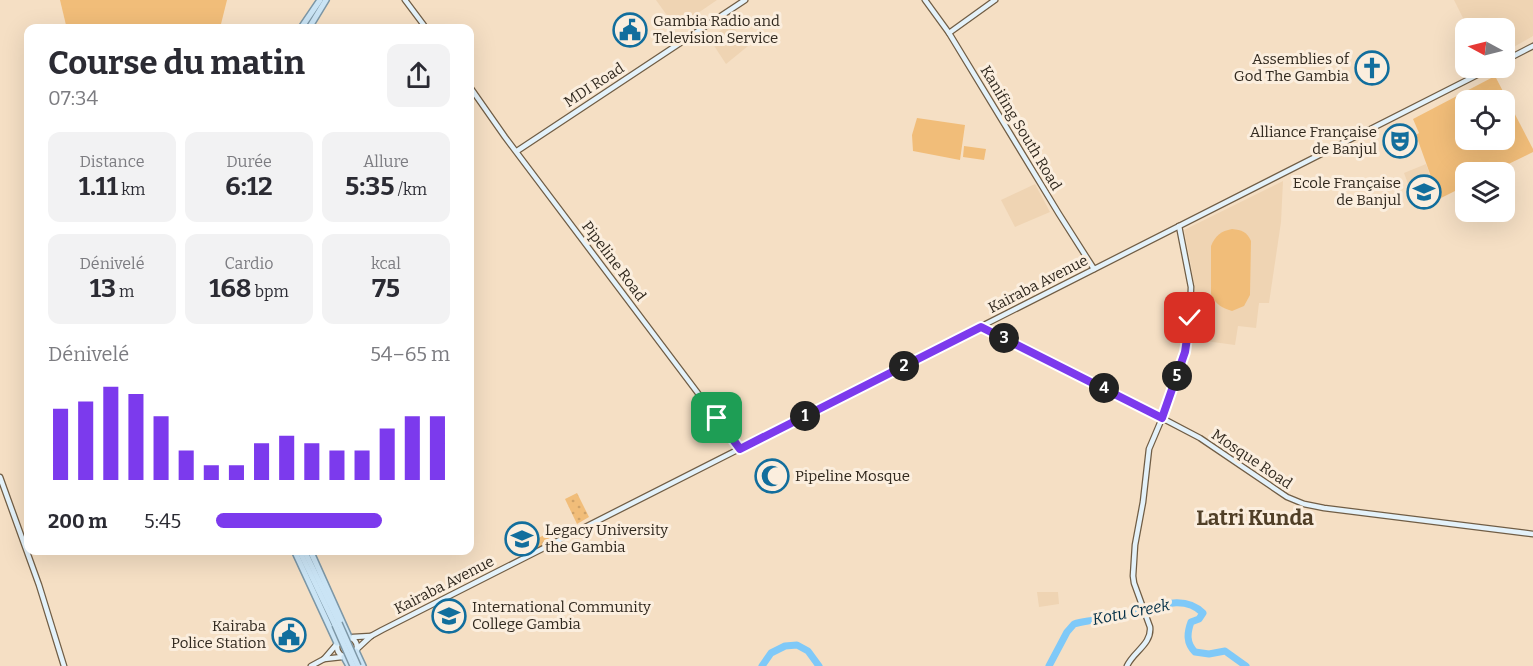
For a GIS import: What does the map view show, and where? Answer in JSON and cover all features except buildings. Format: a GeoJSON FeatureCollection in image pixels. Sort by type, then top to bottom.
{"type":"FeatureCollection","features":[{"type":"Feature","properties":{"kind":"main road"},"geometry":{"type":"LineString","coordinates":[[304,24],[320,0]]}},
{"type":"Feature","properties":{"kind":"main road"},"geometry":{"type":"LineString","coordinates":[[311,24],[326,0]]}},
{"type":"Feature","properties":{"kind":"main road"},"geometry":{"type":"LineString","coordinates":[[296,555],[337,644]]}},
{"type":"Feature","properties":{"kind":"main road"},"geometry":{"type":"LineString","coordinates":[[301,555],[353,666]]}},
{"type":"Feature","properties":{"kind":"main road"},"geometry":{"type":"LineString","coordinates":[[306,555],[358,666]]}},
{"type":"Feature","properties":{"kind":"main road"},"geometry":{"type":"LineString","coordinates":[[312,555],[350,637]]}},
{"type":"Feature","properties":{"kind":"main road"},"geometry":{"type":"LineString","coordinates":[[356,650],[363,666]]}},
{"type":"Feature","properties":{"kind":"main road"},"geometry":{"type":"LineString","coordinates":[[343,657],[349,666]]}},
{"type":"Feature","properties":{"kind":"street"},"geometry":{"type":"LineString","coordinates":[[405,0],[423,24]]}},
{"type":"Feature","properties":{"kind":"street","name":"MDI Road"},"geometry":{"type":"LineString","coordinates":[[517,151],[745,0]]}},
{"type":"Feature","properties":{"kind":"street","name":"Kanifing South Road"},"geometry":{"type":"LineString","coordinates":[[925,0],[949,33],[1094,269]]}},
{"type":"Feature","properties":{"kind":"street"},"geometry":{"type":"LineString","coordinates":[[949,33],[995,0]]}},
{"type":"Feature","properties":{"kind":"street"},"geometry":{"type":"LineString","coordinates":[[1515,55],[1533,46]]}},
{"type":"Feature","properties":{"kind":"street","name":"Kairaba Avenue"},"geometry":{"type":"LineString","coordinates":[[371,636],[1471,78]]}},
{"type":"Feature","properties":{"kind":"street","name":"Pipeline Road"},"geometry":{"type":"LineString","coordinates":[[474,92],[740,449]]}},
{"type":"Feature","properties":{"kind":"street"},"geometry":{"type":"LineString","coordinates":[[1127,666],[1149,638],[1150,633],[1133,576],[1135,545],[1149,449],[1185,352],[1190,318],[1191,287],[1179,226]]}},
{"type":"Feature","properties":{"kind":"street","name":"Mosque Road"},"geometry":{"type":"LineString","coordinates":[[981,327],[1162,418],[1210,445],[1287,497],[1304,504],[1533,534]]}},
{"type":"Feature","properties":{"kind":"street"},"geometry":{"type":"LineString","coordinates":[[0,477],[24,543]]}},
{"type":"Feature","properties":{"kind":"street"},"geometry":{"type":"LineString","coordinates":[[28,555],[64,666]]}},
{"type":"Feature","properties":{"kind":"street"},"geometry":{"type":"LineString","coordinates":[[311,666],[324,659],[342,638],[371,636]]}},
{"type":"Feature","properties":{"kind":"street"},"geometry":{"type":"LineString","coordinates":[[324,659],[351,656],[371,636]]}},
{"type":"Feature","properties":{"kind":"street"},"geometry":{"type":"LineString","coordinates":[[350,637],[356,642],[356,650]]}},
{"type":"Feature","properties":{"kind":"street"},"geometry":{"type":"LineString","coordinates":[[337,644],[337,652],[343,657]]}},
{"type":"Feature","properties":{"kind":"shaded area"},"geometry":{"type":"Polygon","coordinates":[[[60,0],[227,0],[221,24],[66,24],[60,0]]]}},
{"type":"Feature","properties":{"kind":"shaded area"},"geometry":{"type":"Polygon","coordinates":[[[656,0],[717,0],[676,28],[656,0]]]}},
{"type":"Feature","properties":{"kind":"shaded area"},"geometry":{"type":"Polygon","coordinates":[[[1454,0],[1533,0],[1533,36],[1515,46],[1515,18],[1463,18],[1454,0]]]}},
{"type":"Feature","properties":{"kind":"shaded area"},"geometry":{"type":"Polygon","coordinates":[[[731,24],[748,46],[726,64],[709,38],[731,24]]]}},
{"type":"Feature","properties":{"kind":"shaded area"},"geometry":{"type":"Polygon","coordinates":[[[1491,78],[1496,78],[1502,90],[1468,90],[1491,78]]]}},
{"type":"Feature","properties":{"kind":"shaded area"},"geometry":{"type":"Polygon","coordinates":[[[1455,97],[1455,150],[1515,150],[1515,114],[1533,152],[1512,162],[1455,162],[1455,191],[1431,201],[1427,188],[1434,185],[1416,135],[1419,133],[1413,119],[1455,97]]]}},
{"type":"Feature","properties":{"kind":"shaded area"},"geometry":{"type":"Polygon","coordinates":[[[917,118],[965,125],[960,160],[913,151],[912,135],[917,118]]]}},
{"type":"Feature","properties":{"kind":"shaded area"},"geometry":{"type":"Polygon","coordinates":[[[964,146],[986,149],[984,160],[963,157],[964,146]]]}},
{"type":"Feature","properties":{"kind":"shaded area","name":"Ecole Française de Banjul"},"geometry":{"type":"Polygon","coordinates":[[[1426,164],[1439,199],[1417,208],[1404,173],[1426,164]]]}},
{"type":"Feature","properties":{"kind":"shaded area"},"geometry":{"type":"Polygon","coordinates":[[[1283,181],[1281,222],[1269,303],[1259,303],[1256,328],[1238,326],[1235,345],[1191,339],[1195,289],[1184,230],[1283,181]]]}},
{"type":"Feature","properties":{"kind":"shaded area"},"geometry":{"type":"Polygon","coordinates":[[[1035,184],[1050,212],[1015,227],[1001,200],[1035,184]]]}},
{"type":"Feature","properties":{"kind":"shaded area"},"geometry":{"type":"Polygon","coordinates":[[[1232,229],[1244,232],[1251,241],[1250,295],[1244,306],[1232,311],[1219,305],[1211,294],[1211,246],[1219,234],[1232,229]]]}},
{"type":"Feature","properties":{"kind":"shaded area"},"geometry":{"type":"Polygon","coordinates":[[[577,493],[589,517],[577,524],[565,499],[577,493]]]}},
{"type":"Feature","properties":{"kind":"shaded area","name":"Legacy University the Gambia"},"geometry":{"type":"Polygon","coordinates":[[[523,525],[534,546],[522,552],[511,531],[523,525]]]}},
{"type":"Feature","properties":{"kind":"shaded area"},"geometry":{"type":"Polygon","coordinates":[[[555,529],[560,537],[537,549],[533,541],[555,529]]]}},
{"type":"Feature","properties":{"kind":"shaded area"},"geometry":{"type":"Polygon","coordinates":[[[1037,592],[1058,592],[1059,604],[1039,607],[1037,592]]]}},
{"type":"Feature","properties":{"kind":"waterway","name":"Kotu Creek"},"geometry":{"type":"LineString","coordinates":[[1049,666],[1067,632],[1074,624],[1112,614],[1130,613],[1177,603],[1195,607],[1203,613],[1199,619],[1191,622],[1189,630],[1188,638],[1195,652],[1209,654],[1225,651],[1246,666]]}},
{"type":"Feature","properties":{"kind":"waterway","name":"Kotu Creek"},"geometry":{"type":"LineString","coordinates":[[762,666],[771,653],[785,646],[797,645],[808,651],[819,666]]}},
{"type":"Feature","properties":{"kind":"place","name":"Gambia Radio and Television Service"},"geometry":{"type":"Point","coordinates":[630,30]}},
{"type":"Feature","properties":{"kind":"place","name":"Assemblies of God The Gambia"},"geometry":{"type":"Point","coordinates":[1372,68]}},
{"type":"Feature","properties":{"kind":"place","name":"Alliance Française de Banjul"},"geometry":{"type":"Point","coordinates":[1400,141]}},
{"type":"Feature","properties":{"kind":"place","name":"Ecole Française de Banjul"},"geometry":{"type":"Point","coordinates":[1424,192]}},
{"type":"Feature","properties":{"kind":"place","name":"Pipeline Mosque"},"geometry":{"type":"Point","coordinates":[772,476]}},
{"type":"Feature","properties":{"kind":"place","name":"Legacy University the Gambia"},"geometry":{"type":"Point","coordinates":[522,539]}},
{"type":"Feature","properties":{"kind":"place","name":"International Community College Gambia"},"geometry":{"type":"Point","coordinates":[449,616]}},
{"type":"Feature","properties":{"kind":"place","name":"Kairaba Police Station"},"geometry":{"type":"Point","coordinates":[289,635]}},
{"type":"Feature","properties":{"kind":"district","name":"Latri Kunda"},"geometry":{"type":"Point","coordinates":[1255,518]}},
{"type":"Feature","properties":{"kind":"route"},"geometry":{"type":"LineString","coordinates":[[717,418],[740,449],[981,327],[1162,418],[1185,352],[1190,318]]}}]}
